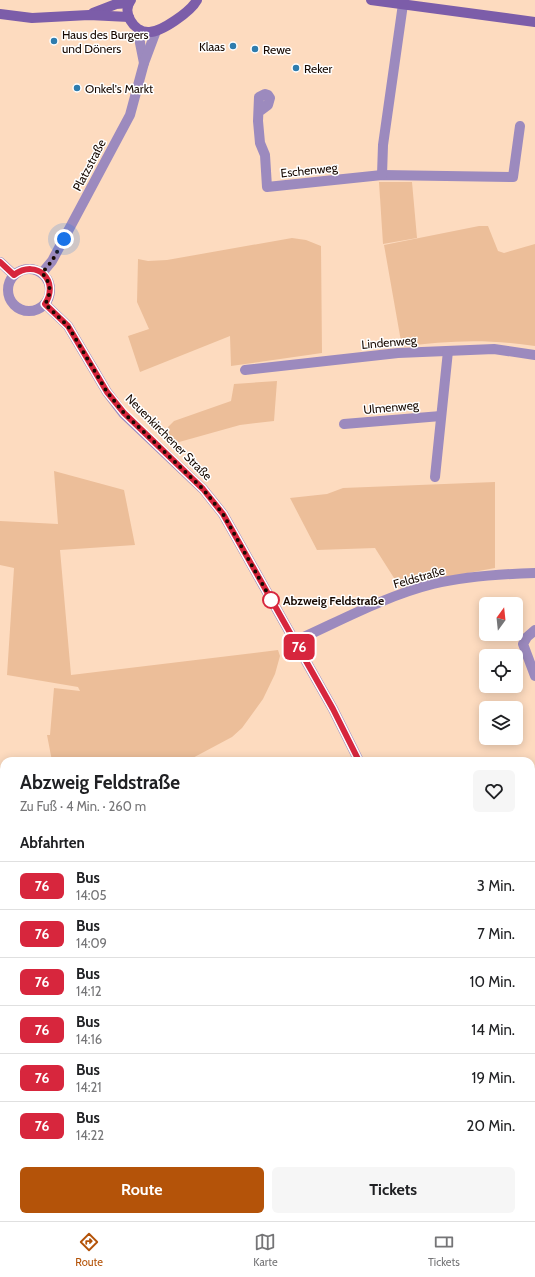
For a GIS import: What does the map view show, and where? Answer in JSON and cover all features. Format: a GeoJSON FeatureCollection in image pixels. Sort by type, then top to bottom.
{"type":"FeatureCollection","features":[{"type":"Feature","properties":{"kind":"main road"},"geometry":{"type":"LineString","coordinates":[[89,14],[116,4],[130,1],[129,17],[134,25],[140,30],[148,32],[156,31],[190,10],[197,0]]}},
{"type":"Feature","properties":{"kind":"main road"},"geometry":{"type":"LineString","coordinates":[[371,0],[535,22]]}},
{"type":"Feature","properties":{"kind":"main road"},"geometry":{"type":"LineString","coordinates":[[0,14],[32,18],[89,14],[129,17]]}},
{"type":"Feature","properties":{"kind":"street"},"geometry":{"type":"LineString","coordinates":[[382,175],[383,145],[403,4]]}},
{"type":"Feature","properties":{"kind":"street","name":"Platzstraße"},"geometry":{"type":"LineString","coordinates":[[140,30],[140,44],[144,63]]}},
{"type":"Feature","properties":{"kind":"street","name":"Platzstraße"},"geometry":{"type":"LineString","coordinates":[[42,273],[52,261],[130,115],[144,63],[156,31]]}},
{"type":"Feature","properties":{"kind":"street","name":"Eschenweg"},"geometry":{"type":"LineString","coordinates":[[260,111],[258,121],[260,143],[265,155],[267,187],[382,175],[513,177],[520,126]]}},
{"type":"Feature","properties":{"kind":"street"},"geometry":{"type":"LineString","coordinates":[[0,262],[14,275]]}},
{"type":"Feature","properties":{"kind":"street"},"geometry":{"type":"LineString","coordinates":[[31,269],[42,273],[50,285],[48,299],[45,304],[39,309],[25,311],[19,308],[10,298],[8,286],[14,275],[19,271],[31,269]]}},
{"type":"Feature","properties":{"kind":"street"},"geometry":{"type":"LineString","coordinates":[[0,303],[10,298]]}},
{"type":"Feature","properties":{"kind":"street","name":"Neuenkirchener Straße"},"geometry":{"type":"LineString","coordinates":[[45,304],[68,326],[107,392],[124,413],[203,489],[223,514],[333,709],[357,757]]}},
{"type":"Feature","properties":{"kind":"street","name":"Lindenweg"},"geometry":{"type":"LineString","coordinates":[[245,370],[398,353],[494,350],[535,355]]}},
{"type":"Feature","properties":{"kind":"street"},"geometry":{"type":"LineString","coordinates":[[435,477],[448,351]]}},
{"type":"Feature","properties":{"kind":"street","name":"Ulmenweg"},"geometry":{"type":"LineString","coordinates":[[344,424],[441,416]]}},
{"type":"Feature","properties":{"kind":"street","name":"Feldstraße"},"geometry":{"type":"LineString","coordinates":[[295,641],[392,598],[432,585],[495,574],[535,573]]}},
{"type":"Feature","properties":{"kind":"street"},"geometry":{"type":"LineString","coordinates":[[535,630],[527,637],[524,644],[535,676]]}},
{"type":"Feature","properties":{"kind":"shaded area"},"geometry":{"type":"Polygon","coordinates":[[[379,182],[412,182],[417,238],[383,244],[379,182]]]}},
{"type":"Feature","properties":{"kind":"shaded area"},"geometry":{"type":"Polygon","coordinates":[[[479,226],[488,226],[498,251],[504,253],[535,244],[535,346],[502,342],[468,341],[402,347],[384,245],[479,226]]]}},
{"type":"Feature","properties":{"kind":"shaded area"},"geometry":{"type":"Polygon","coordinates":[[[292,238],[306,240],[321,246],[322,353],[231,366],[230,336],[140,372],[128,336],[149,329],[137,302],[138,259],[148,261],[167,260],[292,238]]]}},
{"type":"Feature","properties":{"kind":"shaded area"},"geometry":{"type":"Polygon","coordinates":[[[277,381],[274,421],[240,425],[172,444],[165,437],[165,430],[174,421],[231,401],[234,384],[277,381]]]}},
{"type":"Feature","properties":{"kind":"shaded area"},"geometry":{"type":"Polygon","coordinates":[[[54,471],[124,490],[135,545],[60,550],[71,675],[278,650],[280,656],[275,674],[263,699],[242,728],[232,737],[194,757],[51,757],[47,735],[50,735],[54,688],[80,691],[78,687],[7,675],[14,568],[0,565],[0,521],[58,524],[54,471]]]}},
{"type":"Feature","properties":{"kind":"shaded area"},"geometry":{"type":"Polygon","coordinates":[[[495,482],[495,568],[430,580],[401,589],[375,548],[317,550],[290,498],[327,494],[343,488],[495,482]]]}},
{"type":"Feature","properties":{"kind":"bus line","name":"76"},"geometry":{"type":"LineString","coordinates":[[0,262],[14,275],[19,271],[31,269],[37,270],[47,278],[50,285],[50,292],[45,304],[68,326],[107,392],[124,413],[203,489],[223,514],[333,709],[357,757]]}},
{"type":"Feature","properties":{"kind":"place","name":"Haus des Burgers und Döners"},"geometry":{"type":"Point","coordinates":[54,41]}},
{"type":"Feature","properties":{"kind":"place","name":"Klaas"},"geometry":{"type":"Point","coordinates":[233,46]}},
{"type":"Feature","properties":{"kind":"place","name":"Rewe"},"geometry":{"type":"Point","coordinates":[255,49]}},
{"type":"Feature","properties":{"kind":"place","name":"Reker"},"geometry":{"type":"Point","coordinates":[296,68]}},
{"type":"Feature","properties":{"kind":"place","name":"Onkel's Markt"},"geometry":{"type":"Point","coordinates":[77,88]}},
{"type":"Feature","properties":{"kind":"place","name":"Abzweig Feldstraße"},"geometry":{"type":"Point","coordinates":[271,600]}},
{"type":"Feature","properties":{"kind":"route"},"geometry":{"type":"LineString","coordinates":[[64,239],[52,261],[42,273],[47,278],[50,285],[50,292],[45,304],[68,326],[107,392],[124,413],[203,489],[223,514],[273,603],[271,600]]}}]}
